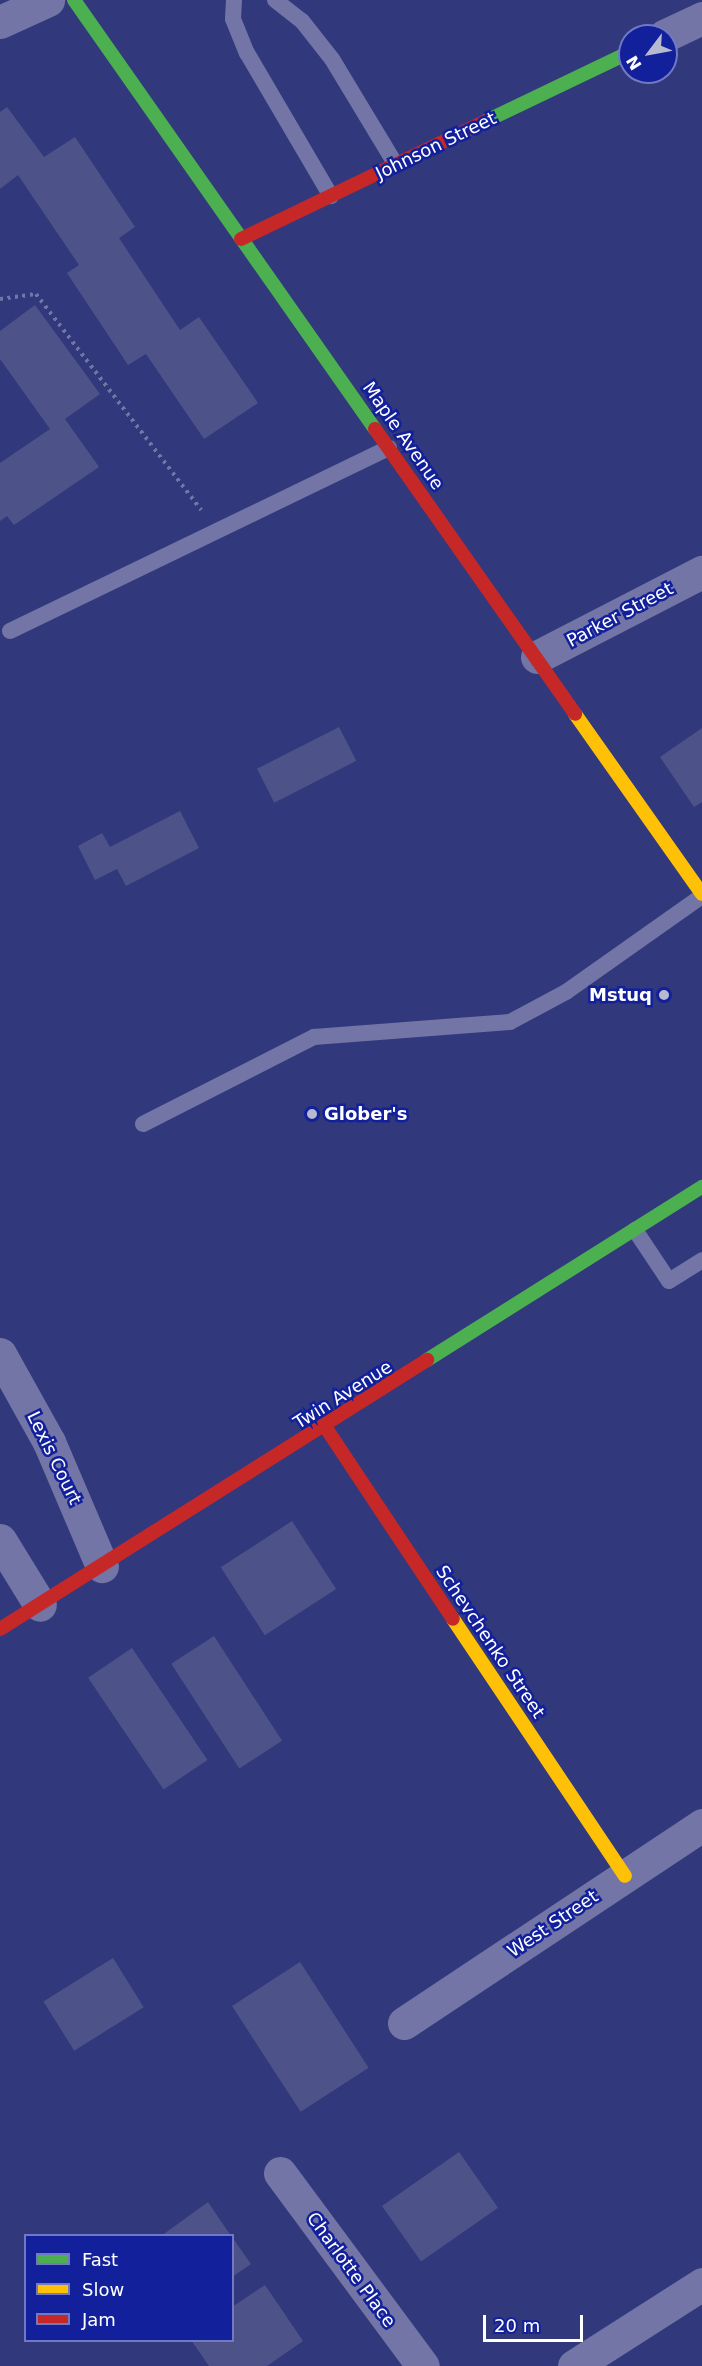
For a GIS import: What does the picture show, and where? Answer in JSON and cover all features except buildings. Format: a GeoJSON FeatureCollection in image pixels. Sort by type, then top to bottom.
{"type":"FeatureCollection","features":[{"type":"Feature","properties":{"kind":"street"},"geometry":{"type":"LineString","coordinates":[[0,22],[48,0]]}},
{"type":"Feature","properties":{"kind":"street","name":"Maple Avenue"},"geometry":{"type":"LineString","coordinates":[[74,0],[702,895]]}},
{"type":"Feature","properties":{"kind":"street"},"geometry":{"type":"LineString","coordinates":[[678,29],[702,18]]}},
{"type":"Feature","properties":{"kind":"street","name":"Johnson Street"},"geometry":{"type":"LineString","coordinates":[[241,239],[618,58]]}},
{"type":"Feature","properties":{"kind":"street","name":"Parker Street"},"geometry":{"type":"LineString","coordinates":[[537,657],[702,572]]}},
{"type":"Feature","properties":{"kind":"street","name":"Twin Avenue"},"geometry":{"type":"LineString","coordinates":[[0,1629],[326,1428],[702,1187]]}},
{"type":"Feature","properties":{"kind":"street","name":"Lexis Court"},"geometry":{"type":"LineString","coordinates":[[0,1354],[49,1442],[102,1566]]}},
{"type":"Feature","properties":{"kind":"street","name":"Schevchenko Street"},"geometry":{"type":"LineString","coordinates":[[326,1428],[624,1876]]}},
{"type":"Feature","properties":{"kind":"street"},"geometry":{"type":"LineString","coordinates":[[0,1540],[40,1605]]}},
{"type":"Feature","properties":{"kind":"street","name":"West Street"},"geometry":{"type":"LineString","coordinates":[[404,2023],[702,1825]]}},
{"type":"Feature","properties":{"kind":"street","name":"Charlotte Place"},"geometry":{"type":"LineString","coordinates":[[280,2173],[423,2366]]}},
{"type":"Feature","properties":{"kind":"street"},"geometry":{"type":"LineString","coordinates":[[574,2366],[702,2284]]}},
{"type":"Feature","properties":{"kind":"lane"},"geometry":{"type":"LineString","coordinates":[[234,0],[232,19],[247,53],[331,196]]}},
{"type":"Feature","properties":{"kind":"lane"},"geometry":{"type":"LineString","coordinates":[[275,0],[288,6],[332,59],[396,165]]}},
{"type":"Feature","properties":{"kind":"lane"},"geometry":{"type":"LineString","coordinates":[[10,631],[389,448]]}},
{"type":"Feature","properties":{"kind":"lane"},"geometry":{"type":"LineString","coordinates":[[142,1124],[314,1037],[510,1022],[566,992],[702,895]]}},
{"type":"Feature","properties":{"kind":"lane"},"geometry":{"type":"LineString","coordinates":[[635,1230],[669,1281],[702,1260]]}},
{"type":"Feature","properties":{"kind":"path"},"geometry":{"type":"LineString","coordinates":[[0,299],[36,294],[215,532]]}},
{"type":"Feature","properties":{"kind":"traffic: fast"},"geometry":{"type":"LineString","coordinates":[[74,0],[375,429]]}},
{"type":"Feature","properties":{"kind":"traffic: fast"},"geometry":{"type":"LineString","coordinates":[[486,121],[618,58]]}},
{"type":"Feature","properties":{"kind":"traffic: fast"},"geometry":{"type":"LineString","coordinates":[[427,1360],[702,1187]]}},
{"type":"Feature","properties":{"kind":"traffic: slow"},"geometry":{"type":"LineString","coordinates":[[575,714],[702,894]]}},
{"type":"Feature","properties":{"kind":"traffic: slow"},"geometry":{"type":"LineString","coordinates":[[453,1619],[625,1876]]}},
{"type":"Feature","properties":{"kind":"traffic: jam"},"geometry":{"type":"LineString","coordinates":[[241,239],[486,121]]}},
{"type":"Feature","properties":{"kind":"traffic: jam"},"geometry":{"type":"LineString","coordinates":[[375,429],[575,714]]}},
{"type":"Feature","properties":{"kind":"traffic: jam"},"geometry":{"type":"LineString","coordinates":[[0,1629],[427,1360]]}},
{"type":"Feature","properties":{"kind":"traffic: jam"},"geometry":{"type":"LineString","coordinates":[[326,1428],[453,1619]]}},
{"type":"Feature","properties":{"kind":"place","name":"Mstuq"},"geometry":{"type":"Point","coordinates":[664,995]}},
{"type":"Feature","properties":{"kind":"place","name":"Glober's"},"geometry":{"type":"Point","coordinates":[312,1114]}}]}
